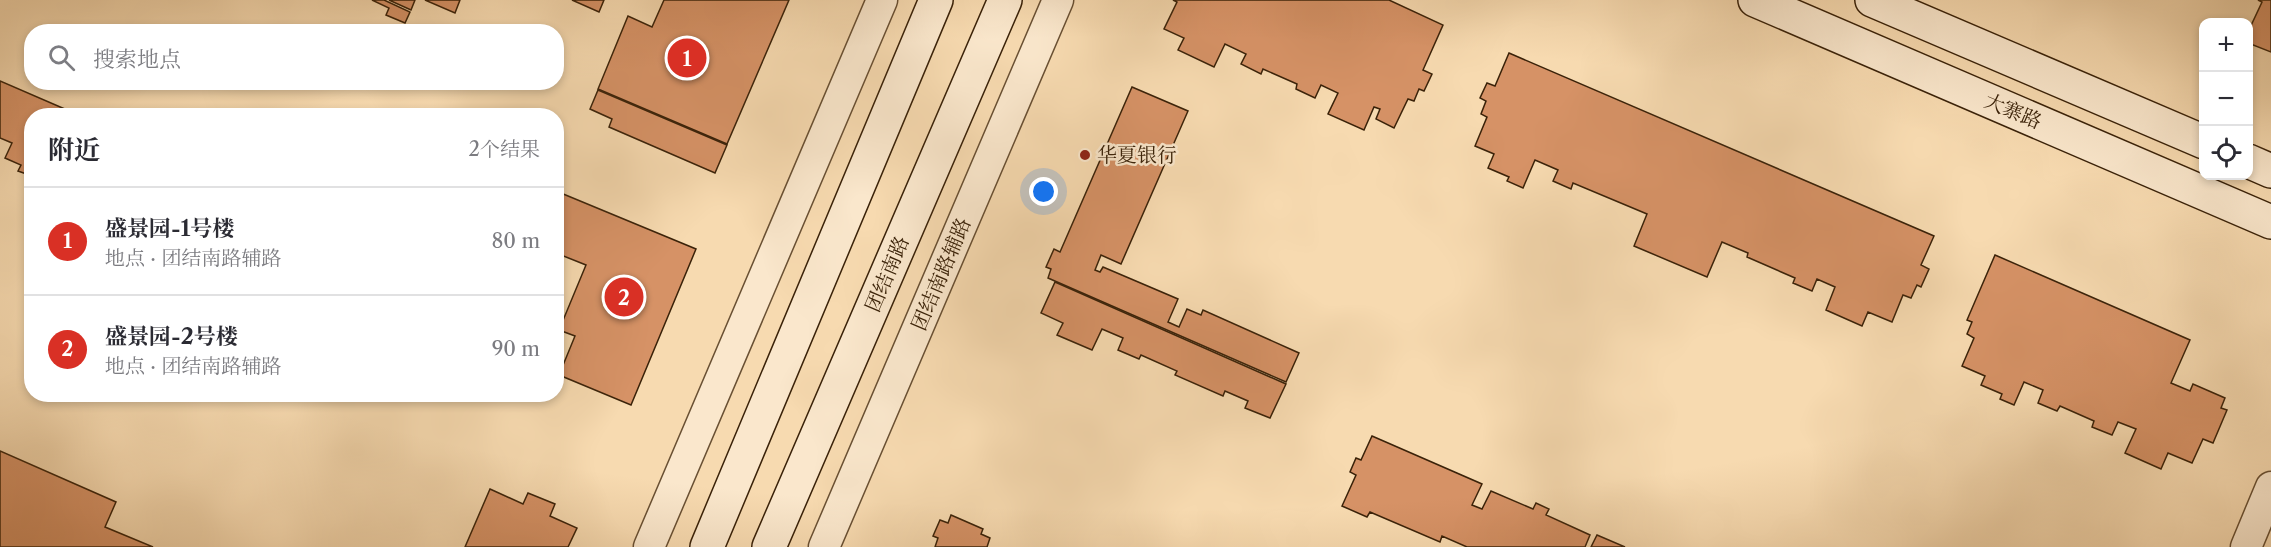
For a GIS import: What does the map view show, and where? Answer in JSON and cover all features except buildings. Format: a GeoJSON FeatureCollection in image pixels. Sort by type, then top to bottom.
{"type":"FeatureCollection","features":[{"type":"Feature","properties":{"kind":"main road"},"geometry":{"type":"LineString","coordinates":[[708,547],[936,0]]}},
{"type":"Feature","properties":{"kind":"main road","name":"团结南路"},"geometry":{"type":"LineString","coordinates":[[769,547],[1005,0]]}},
{"type":"Feature","properties":{"kind":"main road","name":"大寨路"},"geometry":{"type":"LineString","coordinates":[[1755,0],[2271,222]]}},
{"type":"Feature","properties":{"kind":"main road"},"geometry":{"type":"LineString","coordinates":[[1872,0],[2199,140]]}},
{"type":"Feature","properties":{"kind":"main road"},"geometry":{"type":"LineString","coordinates":[[2253,163],[2271,171]]}},
{"type":"Feature","properties":{"kind":"street"},"geometry":{"type":"LineString","coordinates":[[649,547],[882,0]]}},
{"type":"Feature","properties":{"kind":"street","name":"团结南路辅路"},"geometry":{"type":"LineString","coordinates":[[824,547],[1058,0]]}},
{"type":"Feature","properties":{"kind":"street"},"geometry":{"type":"LineString","coordinates":[[2246,547],[2271,487]]}},
{"type":"Feature","properties":{"kind":"place","name":"盛景园-1号楼"},"geometry":{"type":"Point","coordinates":[687,58]}},
{"type":"Feature","properties":{"kind":"place","name":"华夏银行"},"geometry":{"type":"Point","coordinates":[1085,155]}},
{"type":"Feature","properties":{"kind":"place","name":"盛景园-2号楼"},"geometry":{"type":"Point","coordinates":[624,297]}}]}
